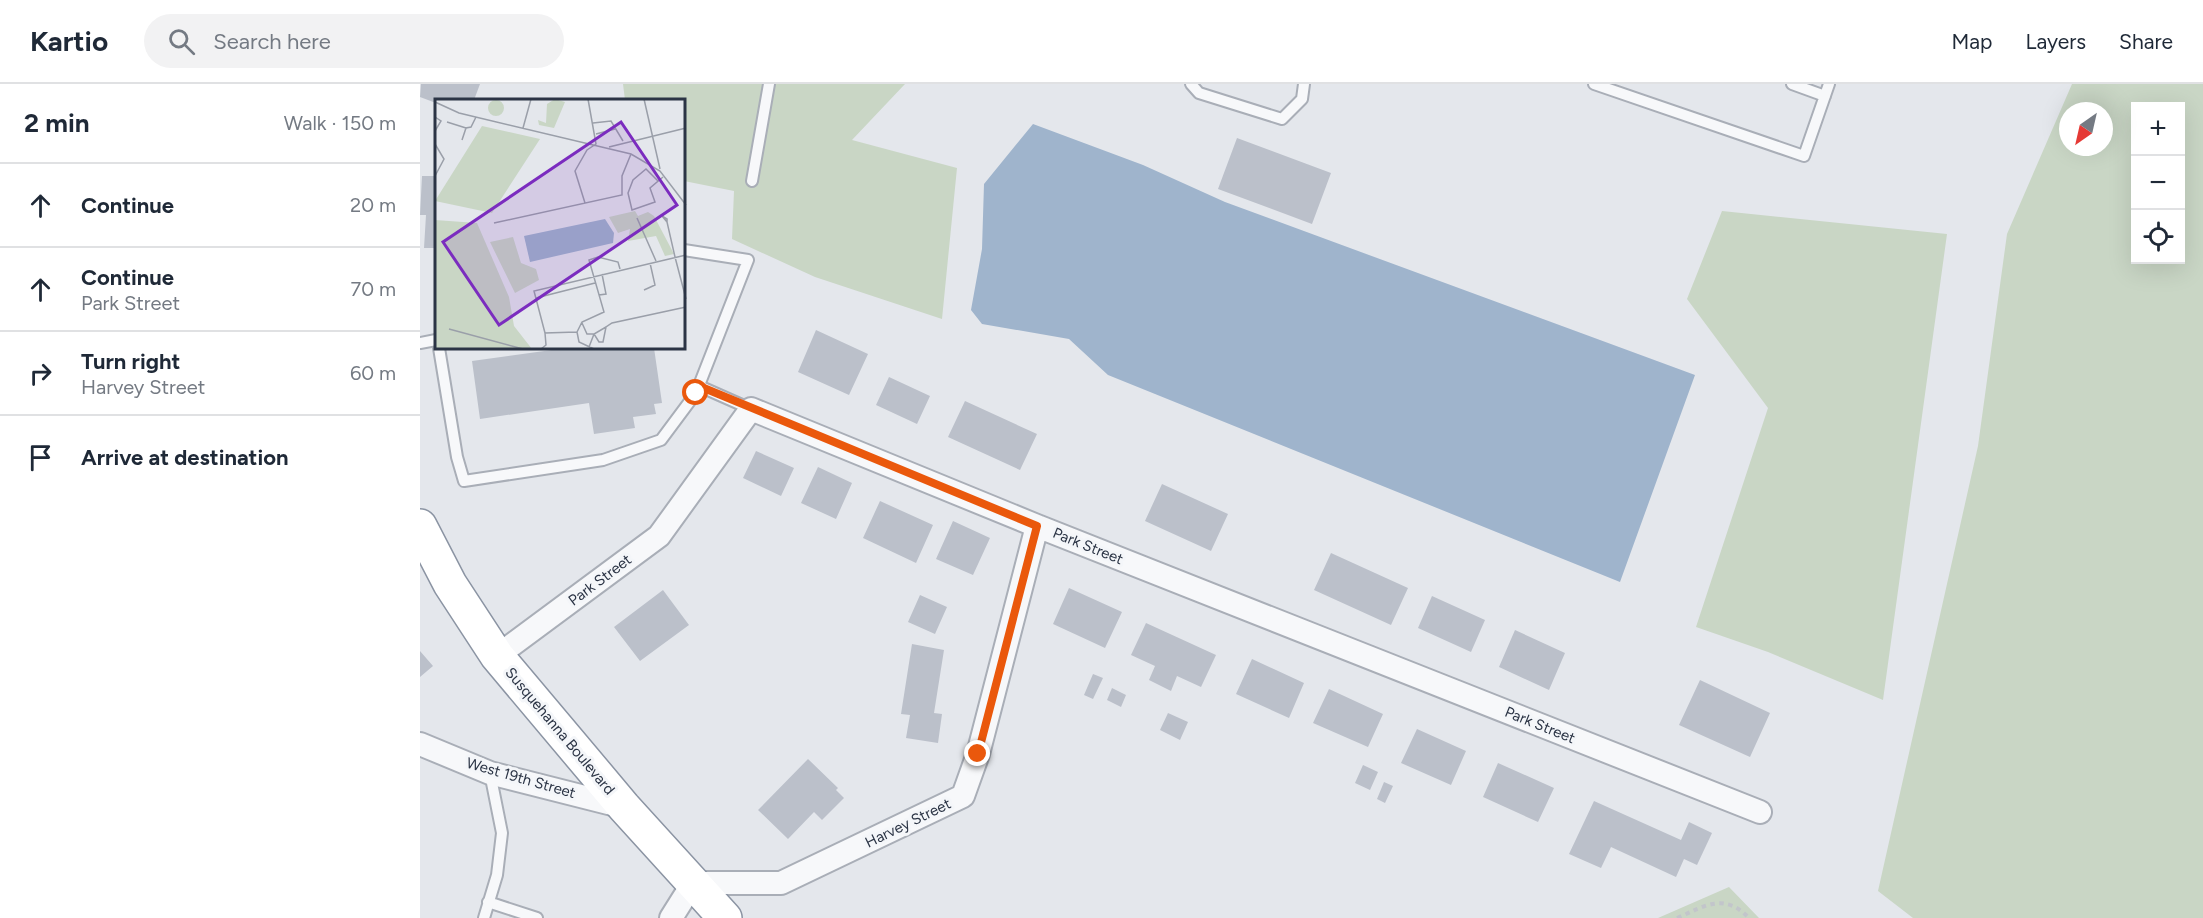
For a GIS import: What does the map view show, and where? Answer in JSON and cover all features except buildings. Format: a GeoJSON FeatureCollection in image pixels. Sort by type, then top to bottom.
{"type":"FeatureCollection","features":[{"type":"Feature","properties":{"kind":"highway","name":"Susquehanna Boulevard"},"geometry":{"type":"LineString","coordinates":[[420,526],[450,584],[497,656],[624,807],[726,918]]}},
{"type":"Feature","properties":{"kind":"street","name":"Park Street"},"geometry":{"type":"LineString","coordinates":[[497,656],[659,536],[751,409],[1037,526],[1760,812]]}},
{"type":"Feature","properties":{"kind":"street","name":"Harvey Street"},"geometry":{"type":"LineString","coordinates":[[693,883],[781,883],[963,796],[978,754],[1037,526]]}},
{"type":"Feature","properties":{"kind":"street","name":"West 19th Street"},"geometry":{"type":"LineString","coordinates":[[420,744],[490,773],[624,807]]}},
{"type":"Feature","properties":{"kind":"street"},"geometry":{"type":"LineString","coordinates":[[671,918],[693,883]]}},
{"type":"Feature","properties":{"kind":"lane"},"geometry":{"type":"LineString","coordinates":[[752,181],[769,84]]}},
{"type":"Feature","properties":{"kind":"lane"},"geometry":{"type":"LineString","coordinates":[[1191,84],[1200,93],[1282,118],[1302,99],[1304,84]]}},
{"type":"Feature","properties":{"kind":"lane"},"geometry":{"type":"LineString","coordinates":[[1594,84],[1804,156],[1829,84]]}},
{"type":"Feature","properties":{"kind":"lane"},"geometry":{"type":"LineString","coordinates":[[1792,84],[1825,96]]}},
{"type":"Feature","properties":{"kind":"lane"},"geometry":{"type":"LineString","coordinates":[[438,350],[457,457],[464,481],[603,460],[661,440],[699,386],[748,260],[686,250]]}},
{"type":"Feature","properties":{"kind":"lane"},"geometry":{"type":"LineString","coordinates":[[420,342],[435,340]]}},
{"type":"Feature","properties":{"kind":"lane"},"geometry":{"type":"LineString","coordinates":[[699,386],[751,409]]}},
{"type":"Feature","properties":{"kind":"lane"},"geometry":{"type":"LineString","coordinates":[[484,918],[497,875],[502,833],[490,773]]}},
{"type":"Feature","properties":{"kind":"lane"},"geometry":{"type":"LineString","coordinates":[[488,902],[537,918]]}},
{"type":"Feature","properties":{"kind":"path"},"geometry":{"type":"LineString","coordinates":[[1677,918],[1712,903],[1729,903],[1742,910],[1749,918]]}},
{"type":"Feature","properties":{"kind":"green space"},"geometry":{"type":"Polygon","coordinates":[[[623,84],[905,84],[852,140],[957,168],[942,319],[815,277],[732,239],[734,191],[686,181],[686,99],[625,99],[623,84]]]}},
{"type":"Feature","properties":{"kind":"green space"},"geometry":{"type":"Polygon","coordinates":[[[2072,84],[2203,84],[2203,918],[1913,918],[1878,891],[1978,446],[2007,234],[2059,114],[2059,156],[2113,156],[2113,102],[2064,102],[2072,84]]]}},
{"type":"Feature","properties":{"kind":"green space"},"geometry":{"type":"Polygon","coordinates":[[[1722,211],[1947,234],[1883,700],[1768,652],[1696,627],[1768,408],[1687,299],[1722,211]]]}},
{"type":"Feature","properties":{"kind":"green space"},"geometry":{"type":"Polygon","coordinates":[[[1729,887],[1759,918],[1658,918],[1729,887]]]}},
{"type":"Feature","properties":{"kind":"water"},"geometry":{"type":"Polygon","coordinates":[[[1033,124],[1143,165],[1225,202],[1695,375],[1620,582],[1108,375],[1069,339],[982,324],[971,310],[982,249],[984,184],[1033,124]]]}},
{"type":"Feature","properties":{"kind":"route"},"geometry":{"type":"LineString","coordinates":[[696,393],[699,386],[1037,526],[978,754]]}}]}
